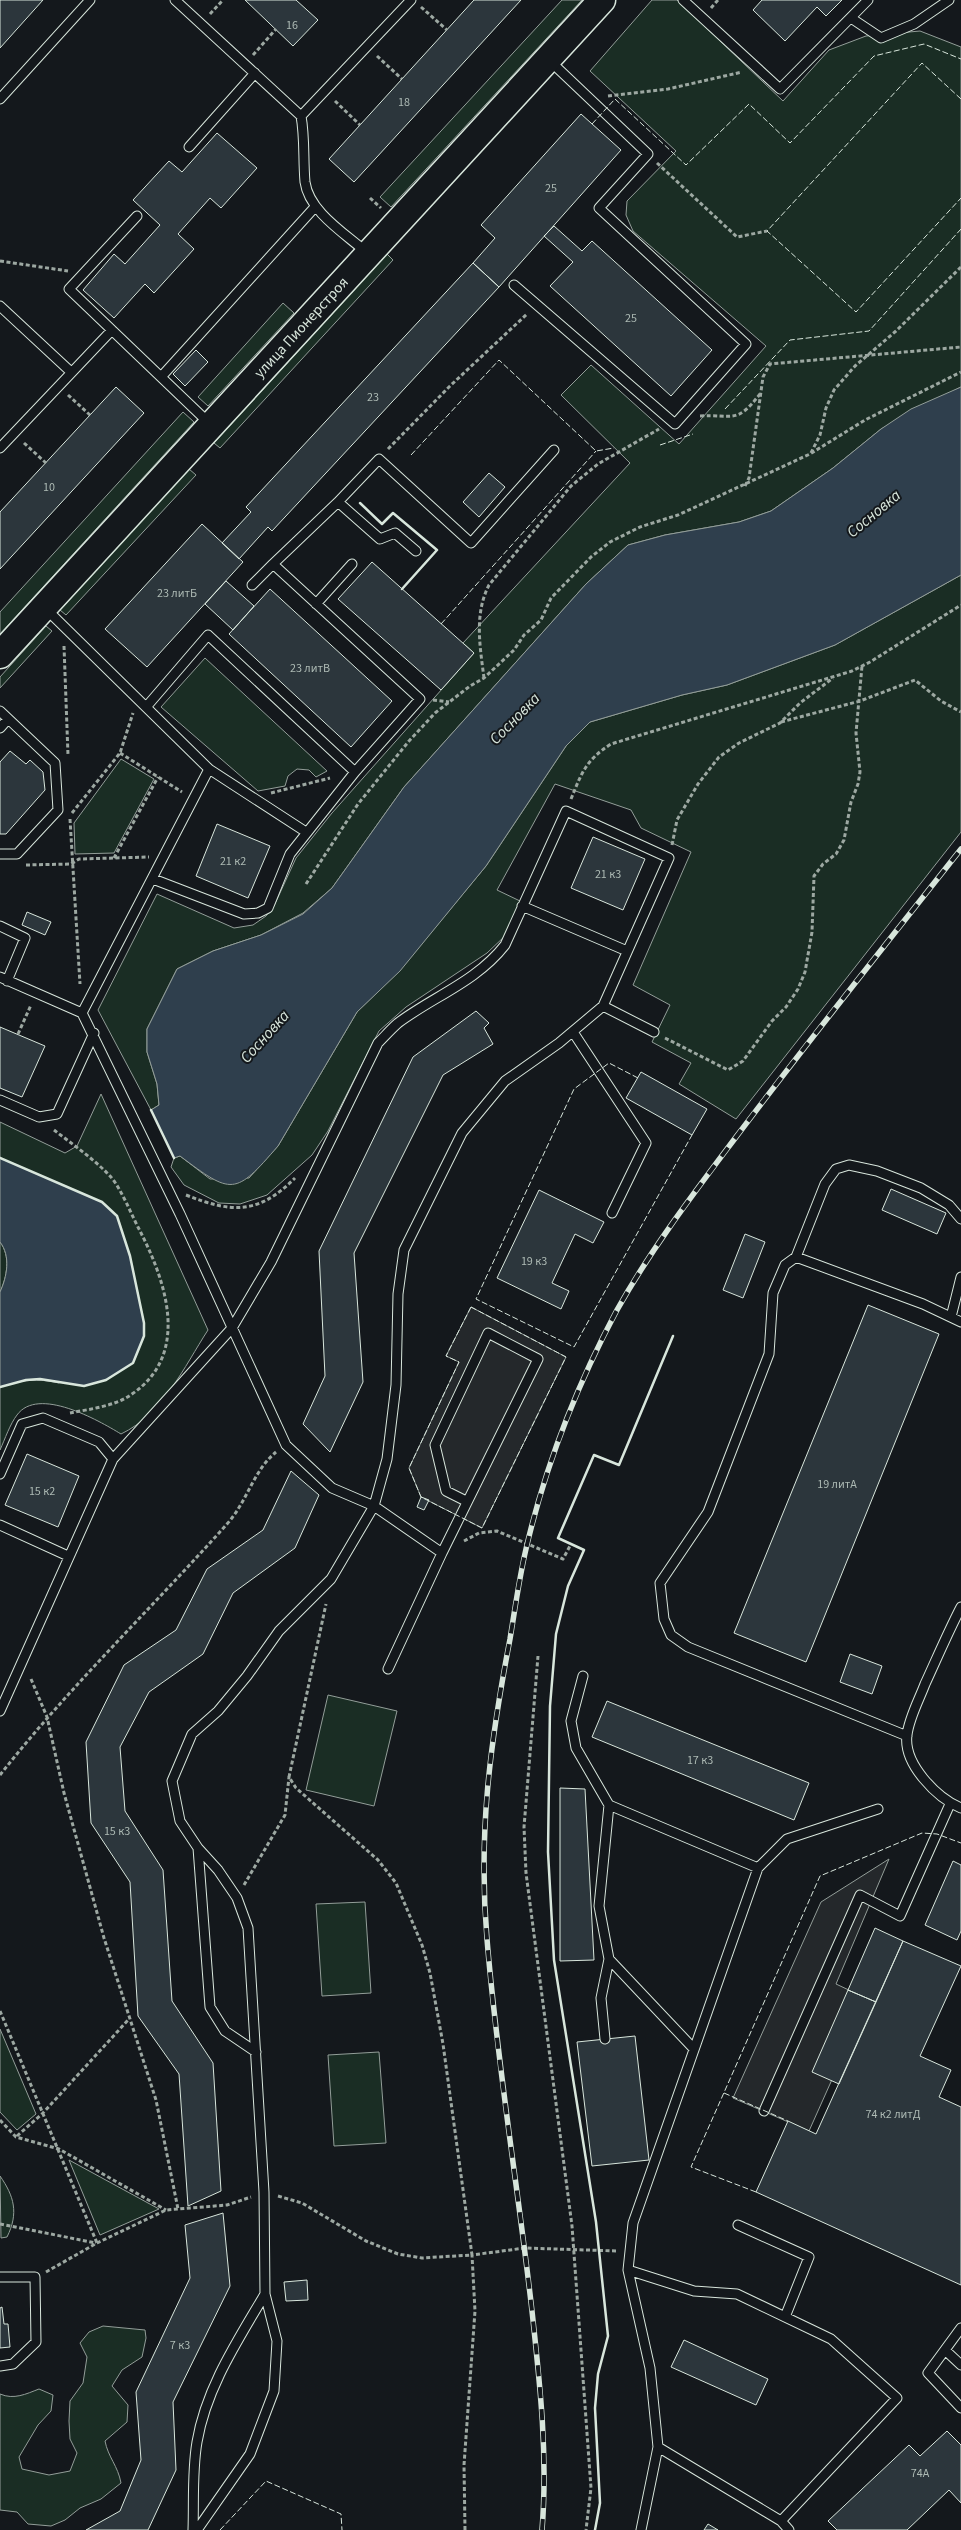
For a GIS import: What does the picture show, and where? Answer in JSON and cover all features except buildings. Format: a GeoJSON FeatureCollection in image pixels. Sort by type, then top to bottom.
{"type":"FeatureCollection","features":[{"type":"Feature","properties":{"kind":"street","name":"улица Пионерстроя"},"geometry":{"type":"LineString","coordinates":[[0,655],[602,0]]}},
{"type":"Feature","properties":{"kind":"lane"},"geometry":{"type":"LineString","coordinates":[[0,99],[90,0]]}},
{"type":"Feature","properties":{"kind":"lane"},"geometry":{"type":"LineString","coordinates":[[175,0],[301,116],[305,136],[306,184],[315,207],[368,254]]}},
{"type":"Feature","properties":{"kind":"lane"},"geometry":{"type":"LineString","coordinates":[[301,116],[412,0]]}},
{"type":"Feature","properties":{"kind":"lane"},"geometry":{"type":"LineString","coordinates":[[683,0],[780,89],[868,0]]}},
{"type":"Feature","properties":{"kind":"lane"},"geometry":{"type":"LineString","coordinates":[[851,18],[881,38],[914,24],[949,0]]}},
{"type":"Feature","properties":{"kind":"lane"},"geometry":{"type":"LineString","coordinates":[[514,285],[675,424],[746,344],[599,208],[648,154],[548,59]]}},
{"type":"Feature","properties":{"kind":"lane"},"geometry":{"type":"LineString","coordinates":[[189,147],[255,73]]}},
{"type":"Feature","properties":{"kind":"lane"},"geometry":{"type":"LineString","coordinates":[[161,377],[315,207]]}},
{"type":"Feature","properties":{"kind":"lane"},"geometry":{"type":"LineString","coordinates":[[137,216],[69,289],[211,425]]}},
{"type":"Feature","properties":{"kind":"lane"},"geometry":{"type":"LineString","coordinates":[[0,306],[72,372]]}},
{"type":"Feature","properties":{"kind":"lane"},"geometry":{"type":"LineString","coordinates":[[0,448],[112,330]]}},
{"type":"Feature","properties":{"kind":"lane"},"geometry":{"type":"LineString","coordinates":[[252,585],[338,502],[379,458],[471,543],[554,450]]}},
{"type":"Feature","properties":{"kind":"lane"},"geometry":{"type":"LineString","coordinates":[[338,502],[380,539],[395,533],[416,552]]}},
{"type":"Feature","properties":{"kind":"lane"},"geometry":{"type":"LineString","coordinates":[[153,879],[244,914],[258,913],[268,908],[290,854],[306,832],[355,772],[420,699],[273,564]]}},
{"type":"Feature","properties":{"kind":"lane"},"geometry":{"type":"LineString","coordinates":[[316,604],[352,564]]}},
{"type":"Feature","properties":{"kind":"lane"},"geometry":{"type":"LineString","coordinates":[[44,607],[138,697],[209,769],[306,832]]}},
{"type":"Feature","properties":{"kind":"lane"},"geometry":{"type":"LineString","coordinates":[[147,706],[208,635],[355,772]]}},
{"type":"Feature","properties":{"kind":"lane"},"geometry":{"type":"LineString","coordinates":[[0,711],[55,763],[58,810],[17,854],[0,854]]}},
{"type":"Feature","properties":{"kind":"lane"},"geometry":{"type":"LineString","coordinates":[[0,728],[8,718]]}},
{"type":"Feature","properties":{"kind":"lane"},"geometry":{"type":"LineString","coordinates":[[82,1012],[209,769]]}},
{"type":"Feature","properties":{"kind":"lane"},"geometry":{"type":"LineString","coordinates":[[0,1711],[113,1459],[232,1328],[271,1262],[378,1043],[397,1024],[468,981],[493,960],[505,945],[566,811],[669,858],[603,1006],[573,1032],[505,1081],[462,1133],[404,1250],[398,1294],[396,1385],[387,1459],[374,1506],[331,1579],[279,1631],[247,1676],[218,1711],[192,1734],[172,1781],[180,1821],[198,1848],[218,1870],[237,1898],[248,1928],[264,2192],[265,2294],[277,2341],[274,2391],[250,2454],[195,2530]]}},
{"type":"Feature","properties":{"kind":"lane"},"geometry":{"type":"LineString","coordinates":[[522,906],[627,951]]}},
{"type":"Feature","properties":{"kind":"lane"},"geometry":{"type":"LineString","coordinates":[[0,926],[24,938],[4,979],[82,1012],[169,1191],[286,1445],[332,1488],[374,1506],[442,1553]]}},
{"type":"Feature","properties":{"kind":"lane"},"geometry":{"type":"LineString","coordinates":[[603,1006],[654,1032]]}},
{"type":"Feature","properties":{"kind":"lane"},"geometry":{"type":"LineString","coordinates":[[573,1032],[646,1143],[612,1213]]}},
{"type":"Feature","properties":{"kind":"lane"},"geometry":{"type":"LineString","coordinates":[[0,1100],[39,1117],[57,1114],[94,1034]]}},
{"type":"Feature","properties":{"kind":"lane"},"geometry":{"type":"LineString","coordinates":[[906,1736],[688,1648],[671,1635],[664,1619],[660,1584],[708,1512],[769,1354],[773,1293],[785,1265],[796,1257],[825,1184],[836,1170],[849,1165],[877,1171],[921,1188],[948,1206],[961,1219]]}},
{"type":"Feature","properties":{"kind":"lane"},"geometry":{"type":"LineString","coordinates":[[796,1257],[923,1304],[961,1322]]}},
{"type":"Feature","properties":{"kind":"lane"},"geometry":{"type":"LineString","coordinates":[[951,1317],[961,1277]]}},
{"type":"Feature","properties":{"kind":"lane"},"geometry":{"type":"LineString","coordinates":[[388,1669],[466,1501],[538,1359],[488,1332],[435,1445],[446,1491],[466,1501]]}},
{"type":"Feature","properties":{"kind":"lane"},"geometry":{"type":"LineString","coordinates":[[0,1474],[22,1424],[43,1418],[99,1442],[113,1459]]}},
{"type":"Feature","properties":{"kind":"lane"},"geometry":{"type":"LineString","coordinates":[[0,1525],[68,1556]]}},
{"type":"Feature","properties":{"kind":"lane"},"geometry":{"type":"LineString","coordinates":[[961,1607],[915,1708],[906,1736],[910,1754],[923,1780],[950,1804],[961,1808]]}},
{"type":"Feature","properties":{"kind":"lane"},"geometry":{"type":"LineString","coordinates":[[583,1676],[571,1720],[576,1748],[609,1804],[599,1906],[609,1959],[600,1998],[605,2039]]}},
{"type":"Feature","properties":{"kind":"lane"},"geometry":{"type":"LineString","coordinates":[[609,1804],[758,1868]]}},
{"type":"Feature","properties":{"kind":"lane"},"geometry":{"type":"LineString","coordinates":[[764,2111],[860,1895],[900,1916],[950,1804]]}},
{"type":"Feature","properties":{"kind":"lane"},"geometry":{"type":"LineString","coordinates":[[640,2530],[658,2448],[650,2368],[628,2270],[633,2223],[758,1868],[787,1839],[878,1809]]}},
{"type":"Feature","properties":{"kind":"lane"},"geometry":{"type":"LineString","coordinates":[[198,1848],[210,2007],[225,2031],[256,2052]]}},
{"type":"Feature","properties":{"kind":"lane"},"geometry":{"type":"LineString","coordinates":[[609,1959],[694,2049]]}},
{"type":"Feature","properties":{"kind":"lane"},"geometry":{"type":"LineString","coordinates":[[738,2225],[809,2257],[785,2317]]}},
{"type":"Feature","properties":{"kind":"lane"},"geometry":{"type":"LineString","coordinates":[[628,2270],[694,2291],[737,2294],[831,2339],[897,2398],[781,2521]]}},
{"type":"Feature","properties":{"kind":"lane"},"geometry":{"type":"LineString","coordinates":[[0,2277],[34,2277],[36,2342],[13,2364],[0,2366]]}},
{"type":"Feature","properties":{"kind":"lane"},"geometry":{"type":"LineString","coordinates":[[195,2530],[197,2442],[206,2405],[229,2356],[265,2294]]}},
{"type":"Feature","properties":{"kind":"lane"},"geometry":{"type":"LineString","coordinates":[[961,2328],[928,2373],[961,2408]]}},
{"type":"Feature","properties":{"kind":"lane"},"geometry":{"type":"LineString","coordinates":[[945,2350],[961,2365]]}},
{"type":"Feature","properties":{"kind":"lane"},"geometry":{"type":"LineString","coordinates":[[658,2448],[781,2521],[789,2530]]}},
{"type":"Feature","properties":{"kind":"path"},"geometry":{"type":"LineString","coordinates":[[412,0],[446,30]]}},
{"type":"Feature","properties":{"kind":"path"},"geometry":{"type":"LineString","coordinates":[[245,64],[276,30]]}},
{"type":"Feature","properties":{"kind":"path"},"geometry":{"type":"LineString","coordinates":[[367,46],[402,79]]}},
{"type":"Feature","properties":{"kind":"path"},"geometry":{"type":"LineString","coordinates":[[590,98],[668,89],[717,76],[760,70]]}},
{"type":"Feature","properties":{"kind":"path"},"geometry":{"type":"LineString","coordinates":[[324,91],[360,124]]}},
{"type":"Feature","properties":{"kind":"path"},"geometry":{"type":"LineString","coordinates":[[648,154],[737,237],[767,231]]}},
{"type":"Feature","properties":{"kind":"path"},"geometry":{"type":"LineString","coordinates":[[0,261],[84,272]]}},
{"type":"Feature","properties":{"kind":"path"},"geometry":{"type":"LineString","coordinates":[[810,454],[820,434],[826,408],[834,390],[855,366],[870,355],[961,267]]}},
{"type":"Feature","properties":{"kind":"path"},"geometry":{"type":"LineString","coordinates":[[379,458],[450,386],[536,304]]}},
{"type":"Feature","properties":{"kind":"path"},"geometry":{"type":"LineString","coordinates":[[745,486],[749,478],[763,377],[770,364],[961,347]]}},
{"type":"Feature","properties":{"kind":"path"},"geometry":{"type":"LineString","coordinates":[[306,884],[358,804],[409,741],[435,714],[470,686],[484,678],[514,650],[524,635],[540,620],[551,598],[559,588],[591,557],[610,542],[640,527],[678,515],[745,486],[810,454],[864,420],[961,372]]}},
{"type":"Feature","properties":{"kind":"path"},"geometry":{"type":"LineString","coordinates":[[58,386],[90,415]]}},
{"type":"Feature","properties":{"kind":"path"},"geometry":{"type":"LineString","coordinates":[[484,678],[479,634],[481,605],[488,585],[571,486],[615,454],[660,428],[687,418],[733,417],[752,405],[760,394]]}},
{"type":"Feature","properties":{"kind":"path"},"geometry":{"type":"LineString","coordinates":[[14,433],[46,462]]}},
{"type":"Feature","properties":{"kind":"path"},"geometry":{"type":"LineString","coordinates":[[566,811],[583,769],[595,755],[611,744],[836,676],[862,666],[961,604]]}},
{"type":"Feature","properties":{"kind":"path"},"geometry":{"type":"LineString","coordinates":[[654,1032],[728,1070],[743,1061],[798,989],[809,956],[814,876],[822,864],[836,854],[844,840],[851,802],[858,784],[860,772],[856,754],[856,733],[862,666]]}},
{"type":"Feature","properties":{"kind":"path"},"geometry":{"type":"LineString","coordinates":[[780,723],[800,703],[836,676]]}},
{"type":"Feature","properties":{"kind":"path"},"geometry":{"type":"LineString","coordinates":[[669,858],[677,820],[698,784],[718,757],[746,739],[780,723],[860,701],[915,680],[941,701],[961,712]]}},
{"type":"Feature","properties":{"kind":"path"},"geometry":{"type":"LineString","coordinates":[[70,816],[120,754],[138,697]]}},
{"type":"Feature","properties":{"kind":"path"},"geometry":{"type":"LineString","coordinates":[[120,754],[194,799]]}},
{"type":"Feature","properties":{"kind":"path"},"geometry":{"type":"LineString","coordinates":[[252,797],[355,772]]}},
{"type":"Feature","properties":{"kind":"path"},"geometry":{"type":"LineString","coordinates":[[114,858],[158,777]]}},
{"type":"Feature","properties":{"kind":"path"},"geometry":{"type":"LineString","coordinates":[[24,864],[71,864],[79,859],[164,857]]}},
{"type":"Feature","properties":{"kind":"path"},"geometry":{"type":"LineString","coordinates":[[18,1034],[36,993]]}},
{"type":"Feature","properties":{"kind":"path"},"geometry":{"type":"LineString","coordinates":[[39,1117],[111,1176],[151,1253],[165,1289],[169,1335],[156,1371],[132,1395],[96,1408],[43,1418]]}},
{"type":"Feature","properties":{"kind":"path"},"geometry":{"type":"LineString","coordinates":[[169,1191],[186,1195],[214,1206],[236,1209],[279,1194],[297,1176]]}},
{"type":"Feature","properties":{"kind":"path"},"geometry":{"type":"LineString","coordinates":[[0,1775],[47,1717],[236,1514],[264,1463],[286,1445]]}},
{"type":"Feature","properties":{"kind":"path"},"geometry":{"type":"LineString","coordinates":[[479,1533],[497,1531],[563,1559],[571,1544]]}},
{"type":"Feature","properties":{"kind":"path"},"geometry":{"type":"LineString","coordinates":[[237,1898],[285,1815],[289,1777],[331,1579]]}},
{"type":"Feature","properties":{"kind":"path"},"geometry":{"type":"LineString","coordinates":[[538,1656],[524,1827],[526,1874],[573,2250],[590,2488],[586,2530]]}},
{"type":"Feature","properties":{"kind":"path"},"geometry":{"type":"LineString","coordinates":[[23,1660],[47,1717],[64,1793],[129,2019],[156,2100],[178,2210]]}},
{"type":"Feature","properties":{"kind":"path"},"geometry":{"type":"LineString","coordinates":[[289,1777],[296,1788],[371,1854],[396,1883],[422,1946],[430,1973],[443,2044],[472,2255],[475,2311],[464,2456],[464,2530]]}},
{"type":"Feature","properties":{"kind":"path"},"geometry":{"type":"LineString","coordinates":[[0,2010],[97,2243]]}},
{"type":"Feature","properties":{"kind":"path"},"geometry":{"type":"LineString","coordinates":[[16,2137],[43,2114],[129,2019]]}},
{"type":"Feature","properties":{"kind":"path"},"geometry":{"type":"LineString","coordinates":[[0,2120],[16,2137],[59,2148],[166,2210]]}},
{"type":"Feature","properties":{"kind":"path"},"geometry":{"type":"LineString","coordinates":[[34,2277],[97,2243],[166,2210],[227,2205],[264,2192],[302,2203],[366,2241],[398,2254],[422,2258],[472,2255],[525,2248],[598,2251]]}},
{"type":"Feature","properties":{"kind":"path"},"geometry":{"type":"LineString","coordinates":[[0,2224],[97,2243]]}},
{"type":"Feature","properties":{"kind":"green space"},"geometry":{"type":"Polygon","coordinates":[[[562,0],[582,0],[391,207],[380,197],[562,0]]]}},
{"type":"Feature","properties":{"kind":"green space"},"geometry":{"type":"Polygon","coordinates":[[[652,0],[677,0],[783,101],[829,50],[866,36],[920,31],[961,47],[961,387],[881,429],[833,468],[771,511],[739,522],[665,535],[628,545],[586,584],[404,787],[332,888],[303,913],[261,935],[213,951],[177,969],[147,1029],[147,1052],[157,1084],[159,1105],[151,1110],[98,1010],[157,894],[234,928],[253,925],[266,916],[274,906],[296,858],[332,813],[474,653],[463,643],[630,463],[561,395],[591,365],[679,444],[766,346],[633,231],[626,215],[627,201],[676,151],[590,71],[652,0]]]}},
{"type":"Feature","properties":{"kind":"green space"},"geometry":{"type":"Polygon","coordinates":[[[387,254],[393,260],[220,448],[214,443],[387,254]]]}},
{"type":"Feature","properties":{"kind":"green space"},"geometry":{"type":"Polygon","coordinates":[[[283,303],[294,313],[208,406],[198,397],[283,303]]]}},
{"type":"Feature","properties":{"kind":"green space"},"geometry":{"type":"Polygon","coordinates":[[[183,412],[194,422],[0,634],[0,612],[183,412]]]}},
{"type":"Feature","properties":{"kind":"green space"},"geometry":{"type":"Polygon","coordinates":[[[189,469],[196,475],[66,615],[60,610],[189,469]]]}},
{"type":"Feature","properties":{"kind":"green space"},"geometry":{"type":"Polygon","coordinates":[[[961,575],[961,832],[736,1119],[679,1084],[691,1063],[652,1042],[670,1005],[633,985],[691,852],[641,828],[631,810],[555,784],[497,890],[520,901],[506,935],[487,953],[406,1007],[379,1031],[328,1131],[312,1155],[267,1195],[240,1204],[219,1203],[184,1185],[171,1167],[174,1158],[180,1156],[210,1179],[249,1178],[278,1146],[357,1012],[400,970],[486,866],[566,746],[590,722],[682,695],[727,685],[835,645],[961,575]]]}},
{"type":"Feature","properties":{"kind":"green space"},"geometry":{"type":"Polygon","coordinates":[[[46,626],[52,631],[0,688],[0,677],[46,626]]]}},
{"type":"Feature","properties":{"kind":"green space"},"geometry":{"type":"Polygon","coordinates":[[[205,658],[327,771],[316,777],[309,770],[297,769],[288,776],[285,786],[258,791],[161,707],[205,658]]]}},
{"type":"Feature","properties":{"kind":"green space"},"geometry":{"type":"Polygon","coordinates":[[[121,759],[154,779],[114,853],[75,854],[74,823],[121,759]]]}},
{"type":"Feature","properties":{"kind":"green space"},"geometry":{"type":"Polygon","coordinates":[[[101,1094],[208,1330],[161,1402],[149,1415],[121,1434],[84,1414],[68,1408],[39,1404],[27,1407],[17,1415],[0,1450],[0,1387],[29,1380],[59,1383],[144,1323],[130,1256],[117,1216],[102,1202],[0,1158],[0,1122],[65,1153],[77,1146],[101,1094]]]}},
{"type":"Feature","properties":{"kind":"green space"},"geometry":{"type":"Polygon","coordinates":[[[0,1242],[6,1254],[7,1267],[0,1292],[0,1242]]]}},
{"type":"Feature","properties":{"kind":"green space"},"geometry":{"type":"Polygon","coordinates":[[[328,1695],[397,1711],[374,1806],[306,1790],[328,1695]]]}},
{"type":"Feature","properties":{"kind":"green space"},"geometry":{"type":"Polygon","coordinates":[[[365,1902],[371,1993],[322,1996],[316,1904],[365,1902]]]}},
{"type":"Feature","properties":{"kind":"green space"},"geometry":{"type":"Polygon","coordinates":[[[0,2029],[36,2114],[17,2130],[0,2112],[0,2029]]]}},
{"type":"Feature","properties":{"kind":"green space"},"geometry":{"type":"Polygon","coordinates":[[[379,2052],[386,2143],[334,2146],[328,2055],[379,2052]]]}},
{"type":"Feature","properties":{"kind":"green space"},"geometry":{"type":"Polygon","coordinates":[[[69,2160],[159,2209],[100,2235],[69,2160]]]}},
{"type":"Feature","properties":{"kind":"green space"},"geometry":{"type":"Polygon","coordinates":[[[0,2176],[12,2198],[14,2212],[7,2237],[1,2238],[0,2176]]]}},
{"type":"Feature","properties":{"kind":"green space"},"geometry":{"type":"Polygon","coordinates":[[[103,2326],[145,2330],[146,2338],[142,2357],[122,2370],[112,2386],[128,2405],[127,2422],[105,2441],[121,2483],[101,2499],[80,2508],[65,2520],[51,2526],[28,2524],[17,2512],[0,2510],[0,2394],[15,2396],[39,2389],[53,2395],[51,2411],[38,2425],[19,2457],[22,2469],[49,2475],[70,2471],[77,2453],[70,2439],[70,2401],[83,2383],[87,2357],[80,2343],[89,2332],[103,2326]]]}},
{"type":"Feature","properties":{"kind":"shaded area"},"geometry":{"type":"Polygon","coordinates":[[[471,1307],[566,1357],[482,1528],[421,1497],[409,1468],[459,1362],[446,1356],[471,1307]]]}},
{"type":"Feature","properties":{"kind":"shaded area"},"geometry":{"type":"Polygon","coordinates":[[[889,1859],[836,1984],[868,1999],[809,2131],[733,2098],[821,1902],[889,1859]]]}},
{"type":"Feature","properties":{"kind":"water","name":"Сосновка"},"geometry":{"type":"Polygon","coordinates":[[[961,387],[961,575],[835,645],[727,685],[682,695],[590,722],[566,746],[486,866],[400,971],[357,1012],[278,1146],[264,1162],[242,1181],[232,1184],[223,1183],[211,1178],[180,1156],[174,1158],[151,1110],[159,1105],[157,1084],[147,1052],[147,1029],[177,969],[213,951],[261,935],[303,914],[332,888],[404,787],[586,584],[628,545],[665,535],[739,522],[771,511],[833,468],[881,429],[911,409],[961,387]]]}},
{"type":"Feature","properties":{"kind":"water"},"geometry":{"type":"Polygon","coordinates":[[[0,1158],[102,1202],[117,1216],[130,1256],[144,1323],[144,1336],[133,1363],[106,1380],[84,1386],[40,1379],[26,1380],[0,1387],[0,1292],[7,1260],[0,1242],[0,1158]]]}},
{"type":"Feature","properties":{"kind":"railway"},"geometry":{"type":"LineString","coordinates":[[542,2530],[544,2447],[538,2366],[491,1986],[484,1862],[485,1825],[492,1752],[503,1677],[526,1549],[543,1488],[564,1427],[602,1338],[630,1287],[674,1222],[736,1137],[819,1028],[961,849]]}},
{"type":"Feature","properties":{"kind":"fence"},"geometry":{"type":"LineString","coordinates":[[592,124],[615,99],[686,165],[749,104],[790,143],[874,56],[924,44],[961,59]]}},
{"type":"Feature","properties":{"kind":"fence"},"geometry":{"type":"LineString","coordinates":[[961,99],[922,63],[767,231],[856,312],[961,198]]}},
{"type":"Feature","properties":{"kind":"fence"},"geometry":{"type":"LineString","coordinates":[[725,409],[790,340],[869,331],[961,229]]}},
{"type":"Feature","properties":{"kind":"fence"},"geometry":{"type":"LineString","coordinates":[[411,455],[499,360],[596,451],[614,448]]}},
{"type":"Feature","properties":{"kind":"fence"},"geometry":{"type":"LineString","coordinates":[[660,445],[693,434]]}},
{"type":"Feature","properties":{"kind":"fence"},"geometry":{"type":"LineString","coordinates":[[441,624],[596,451]]}},
{"type":"Feature","properties":{"kind":"fence"},"geometry":{"type":"LineString","coordinates":[[638,1078],[609,1063],[574,1089],[476,1299],[574,1347],[692,1135]]}},
{"type":"Feature","properties":{"kind":"fence"},"geometry":{"type":"LineString","coordinates":[[471,1307],[566,1357],[482,1528],[421,1497],[409,1468],[459,1362],[446,1356],[471,1307]]}},
{"type":"Feature","properties":{"kind":"fence"},"geometry":{"type":"LineString","coordinates":[[756,2192],[691,2167],[820,1876],[922,1833],[937,1834],[961,1843]]}},
{"type":"Feature","properties":{"kind":"fence"},"geometry":{"type":"LineString","coordinates":[[724,2093],[788,2121]]}},
{"type":"Feature","properties":{"kind":"fence"},"geometry":{"type":"LineString","coordinates":[[220,2530],[266,2481],[341,2514],[342,2530]]}},
{"type":"Feature","properties":{"kind":"wall"},"geometry":{"type":"LineString","coordinates":[[360,503],[382,524],[393,513],[437,550],[402,589]]}},
{"type":"Feature","properties":{"kind":"wall"},"geometry":{"type":"LineString","coordinates":[[151,1110],[174,1158]]}},
{"type":"Feature","properties":{"kind":"wall"},"geometry":{"type":"LineString","coordinates":[[0,1158],[102,1202],[117,1216],[130,1256],[144,1323],[144,1336],[133,1363],[106,1380],[84,1386],[40,1379],[26,1380],[0,1387]]}},
{"type":"Feature","properties":{"kind":"wall"},"geometry":{"type":"LineString","coordinates":[[595,2530],[600,2503],[595,2408],[598,2374],[608,2336],[596,2222],[554,1960],[548,1852],[550,1706],[556,1634],[568,1586],[584,1550],[558,1538],[594,1455],[619,1465],[673,1336]]}}]}
